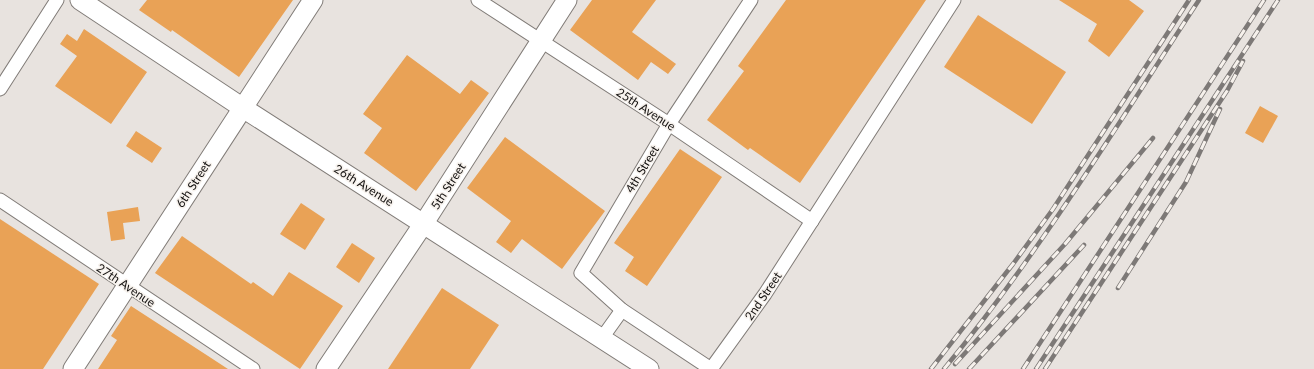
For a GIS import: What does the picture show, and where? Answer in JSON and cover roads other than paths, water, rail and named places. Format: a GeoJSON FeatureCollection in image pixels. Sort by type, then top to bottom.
{"type":"FeatureCollection","features":[{"type":"Feature","properties":{"kind":"street"},"geometry":{"type":"LineString","coordinates":[[0,89],[57,0]]}},
{"type":"Feature","properties":{"kind":"street","name":"26th Avenue"},"geometry":{"type":"LineString","coordinates":[[80,0],[243,108],[649,369]]}},
{"type":"Feature","properties":{"kind":"street","name":"6th Street"},"geometry":{"type":"LineString","coordinates":[[73,369],[313,0]]}},
{"type":"Feature","properties":{"kind":"street","name":"25th Avenue"},"geometry":{"type":"LineString","coordinates":[[478,0],[668,124],[812,221]]}},
{"type":"Feature","properties":{"kind":"street","name":"5th Street"},"geometry":{"type":"LineString","coordinates":[[326,369],[424,223],[567,0]]}},
{"type":"Feature","properties":{"kind":"street","name":"4th Street"},"geometry":{"type":"LineString","coordinates":[[622,310],[581,273],[668,124],[751,0]]}},
{"type":"Feature","properties":{"kind":"street","name":"2nd Street"},"geometry":{"type":"LineString","coordinates":[[622,310],[711,369],[765,294],[954,0]]}},
{"type":"Feature","properties":{"kind":"street","name":"27th Avenue"},"geometry":{"type":"LineString","coordinates":[[0,200],[126,286],[253,369]]}},
{"type":"Feature","properties":{"kind":"street"},"geometry":{"type":"LineString","coordinates":[[602,338],[622,310]]}},
{"type":"Feature","properties":{"kind":"railway"},"geometry":{"type":"LineString","coordinates":[[931,369],[1013,264],[1053,209],[1189,0]]}},
{"type":"Feature","properties":{"kind":"railway"},"geometry":{"type":"LineString","coordinates":[[944,369],[979,325],[1045,235],[1199,0]]}},
{"type":"Feature","properties":{"kind":"railway"},"geometry":{"type":"LineString","coordinates":[[1023,369],[1264,0]]}},
{"type":"Feature","properties":{"kind":"railway"},"geometry":{"type":"LineString","coordinates":[[1036,369],[1278,0]]}},
{"type":"Feature","properties":{"kind":"railway"},"geometry":{"type":"LineString","coordinates":[[1045,369],[1227,91],[1243,61]]}},
{"type":"Feature","properties":{"kind":"railway"},"geometry":{"type":"LineString","coordinates":[[1118,288],[1186,182],[1220,109]]}},
{"type":"Feature","properties":{"kind":"railway"},"geometry":{"type":"LineString","coordinates":[[955,364],[1065,244],[1153,138]]}},
{"type":"Feature","properties":{"kind":"railway"},"geometry":{"type":"LineString","coordinates":[[969,369],[1084,245]]}}]}
